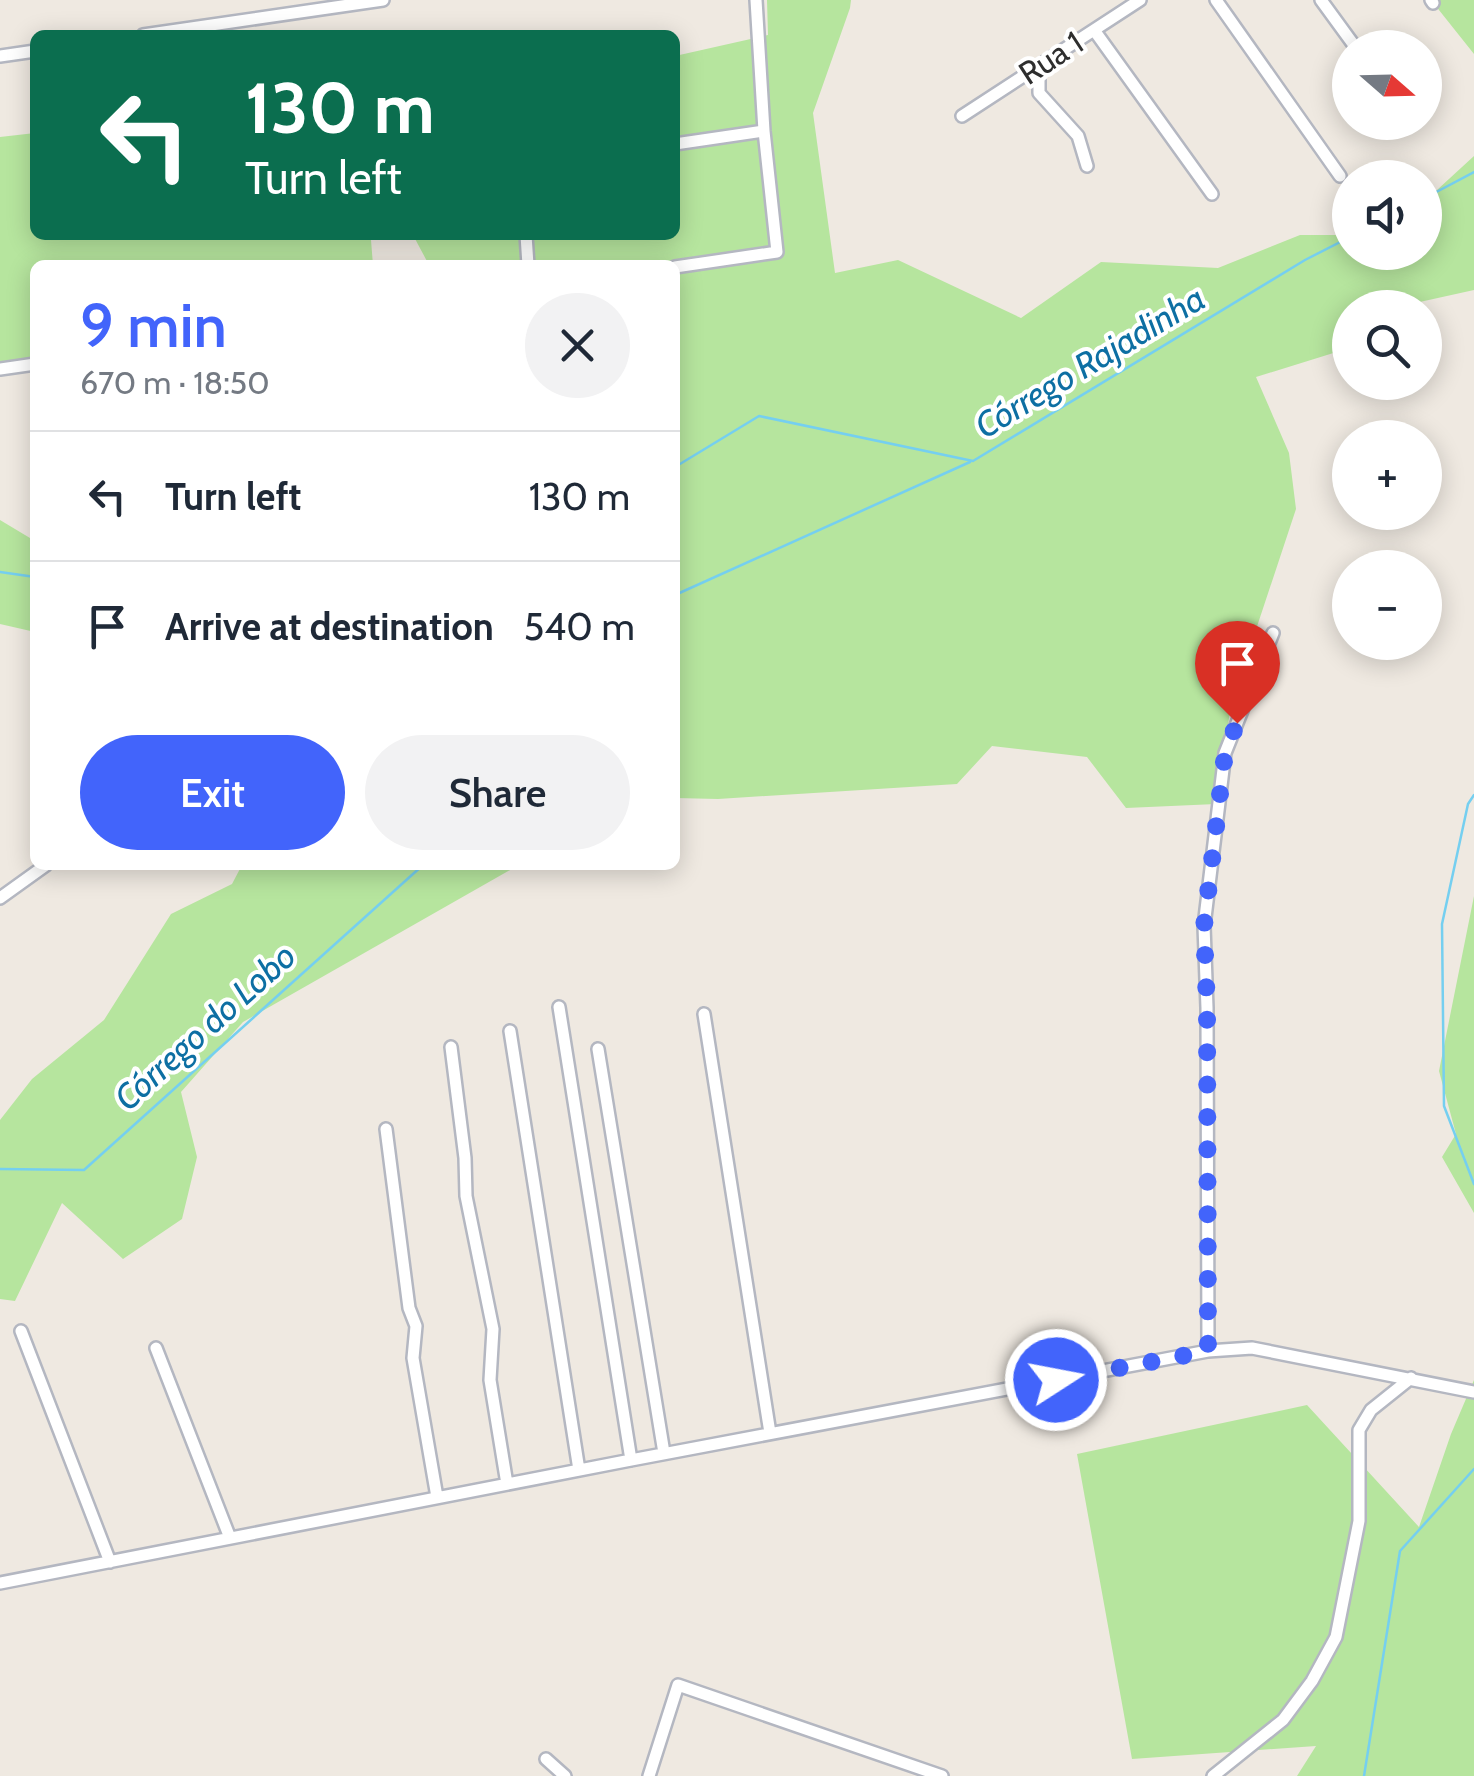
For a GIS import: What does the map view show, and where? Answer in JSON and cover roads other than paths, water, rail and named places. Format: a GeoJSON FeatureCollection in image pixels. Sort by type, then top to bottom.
{"type":"FeatureCollection","features":[{"type":"Feature","properties":{"kind":"street"},"geometry":{"type":"LineString","coordinates":[[177,30],[383,0]]}},
{"type":"Feature","properties":{"kind":"street"},"geometry":{"type":"LineString","coordinates":[[680,265],[777,252],[756,0]]}},
{"type":"Feature","properties":{"kind":"street","name":"Rua 1"},"geometry":{"type":"LineString","coordinates":[[962,116],[1140,0]]}},
{"type":"Feature","properties":{"kind":"street"},"geometry":{"type":"LineString","coordinates":[[1216,0],[1332,165]]}},
{"type":"Feature","properties":{"kind":"street"},"geometry":{"type":"LineString","coordinates":[[1321,0],[1343,30]]}},
{"type":"Feature","properties":{"kind":"street"},"geometry":{"type":"LineString","coordinates":[[1094,30],[1212,194]]}},
{"type":"Feature","properties":{"kind":"street"},"geometry":{"type":"LineString","coordinates":[[0,56],[30,52]]}},
{"type":"Feature","properties":{"kind":"street"},"geometry":{"type":"LineString","coordinates":[[1039,66],[1039,92],[1078,136],[1087,166]]}},
{"type":"Feature","properties":{"kind":"street"},"geometry":{"type":"LineString","coordinates":[[680,143],[764,132]]}},
{"type":"Feature","properties":{"kind":"street"},"geometry":{"type":"LineString","coordinates":[[0,369],[30,365]]}},
{"type":"Feature","properties":{"kind":"street"},"geometry":{"type":"LineString","coordinates":[[1208,1351],[1204,926],[1225,753],[1273,634]]}},
{"type":"Feature","properties":{"kind":"street"},"geometry":{"type":"LineString","coordinates":[[0,898],[39,870]]}},
{"type":"Feature","properties":{"kind":"street"},"geometry":{"type":"LineString","coordinates":[[560,1007],[631,1460]]}},
{"type":"Feature","properties":{"kind":"street"},"geometry":{"type":"LineString","coordinates":[[704,1014],[770,1433]]}},
{"type":"Feature","properties":{"kind":"street"},"geometry":{"type":"LineString","coordinates":[[510,1031],[579,1470]]}},
{"type":"Feature","properties":{"kind":"street"},"geometry":{"type":"LineString","coordinates":[[451,1048],[466,1196],[493,1330],[490,1380],[507,1484]]}},
{"type":"Feature","properties":{"kind":"street"},"geometry":{"type":"LineString","coordinates":[[598,1049],[664,1454]]}},
{"type":"Feature","properties":{"kind":"street"},"geometry":{"type":"LineString","coordinates":[[386,1129],[409,1308],[416,1326],[413,1358],[438,1498]]}},
{"type":"Feature","properties":{"kind":"street"},"geometry":{"type":"LineString","coordinates":[[21,1331],[110,1562]]}},
{"type":"Feature","properties":{"kind":"street"},"geometry":{"type":"LineString","coordinates":[[156,1348],[230,1538]]}},
{"type":"Feature","properties":{"kind":"street"},"geometry":{"type":"LineString","coordinates":[[0,1583],[1208,1351],[1252,1348],[1474,1392]]}},
{"type":"Feature","properties":{"kind":"street"},"geometry":{"type":"LineString","coordinates":[[1213,1776],[1283,1720],[1312,1681],[1336,1637],[1359,1522],[1359,1430],[1371,1410],[1411,1378]]}},
{"type":"Feature","properties":{"kind":"street"},"geometry":{"type":"LineString","coordinates":[[648,1776],[678,1685],[942,1776]]}},
{"type":"Feature","properties":{"kind":"street"},"geometry":{"type":"LineString","coordinates":[[546,1760],[565,1776]]}},
{"type":"Feature","properties":{"kind":"waterway","name":"Córrego Rajadinha"},"geometry":{"type":"LineString","coordinates":[[1442,189],[1474,172]]}},
{"type":"Feature","properties":{"kind":"waterway","name":"Córrego Rajadinha"},"geometry":{"type":"LineString","coordinates":[[680,464],[759,416],[973,461],[1332,246]]}},
{"type":"Feature","properties":{"kind":"waterway","name":"Córrego do Lobo"},"geometry":{"type":"LineString","coordinates":[[680,593],[970,462]]}},
{"type":"Feature","properties":{"kind":"waterway","name":"Córrego Rajadinha"},"geometry":{"type":"LineString","coordinates":[[0,572],[30,576]]}},
{"type":"Feature","properties":{"kind":"waterway"},"geometry":{"type":"LineString","coordinates":[[1474,795],[1468,804],[1442,924],[1444,1106],[1474,1184]]}},
{"type":"Feature","properties":{"kind":"waterway","name":"Córrego do Lobo"},"geometry":{"type":"LineString","coordinates":[[0,1169],[84,1170],[417,870]]}},
{"type":"Feature","properties":{"kind":"waterway"},"geometry":{"type":"LineString","coordinates":[[1364,1776],[1400,1551],[1474,1469]]}}]}
